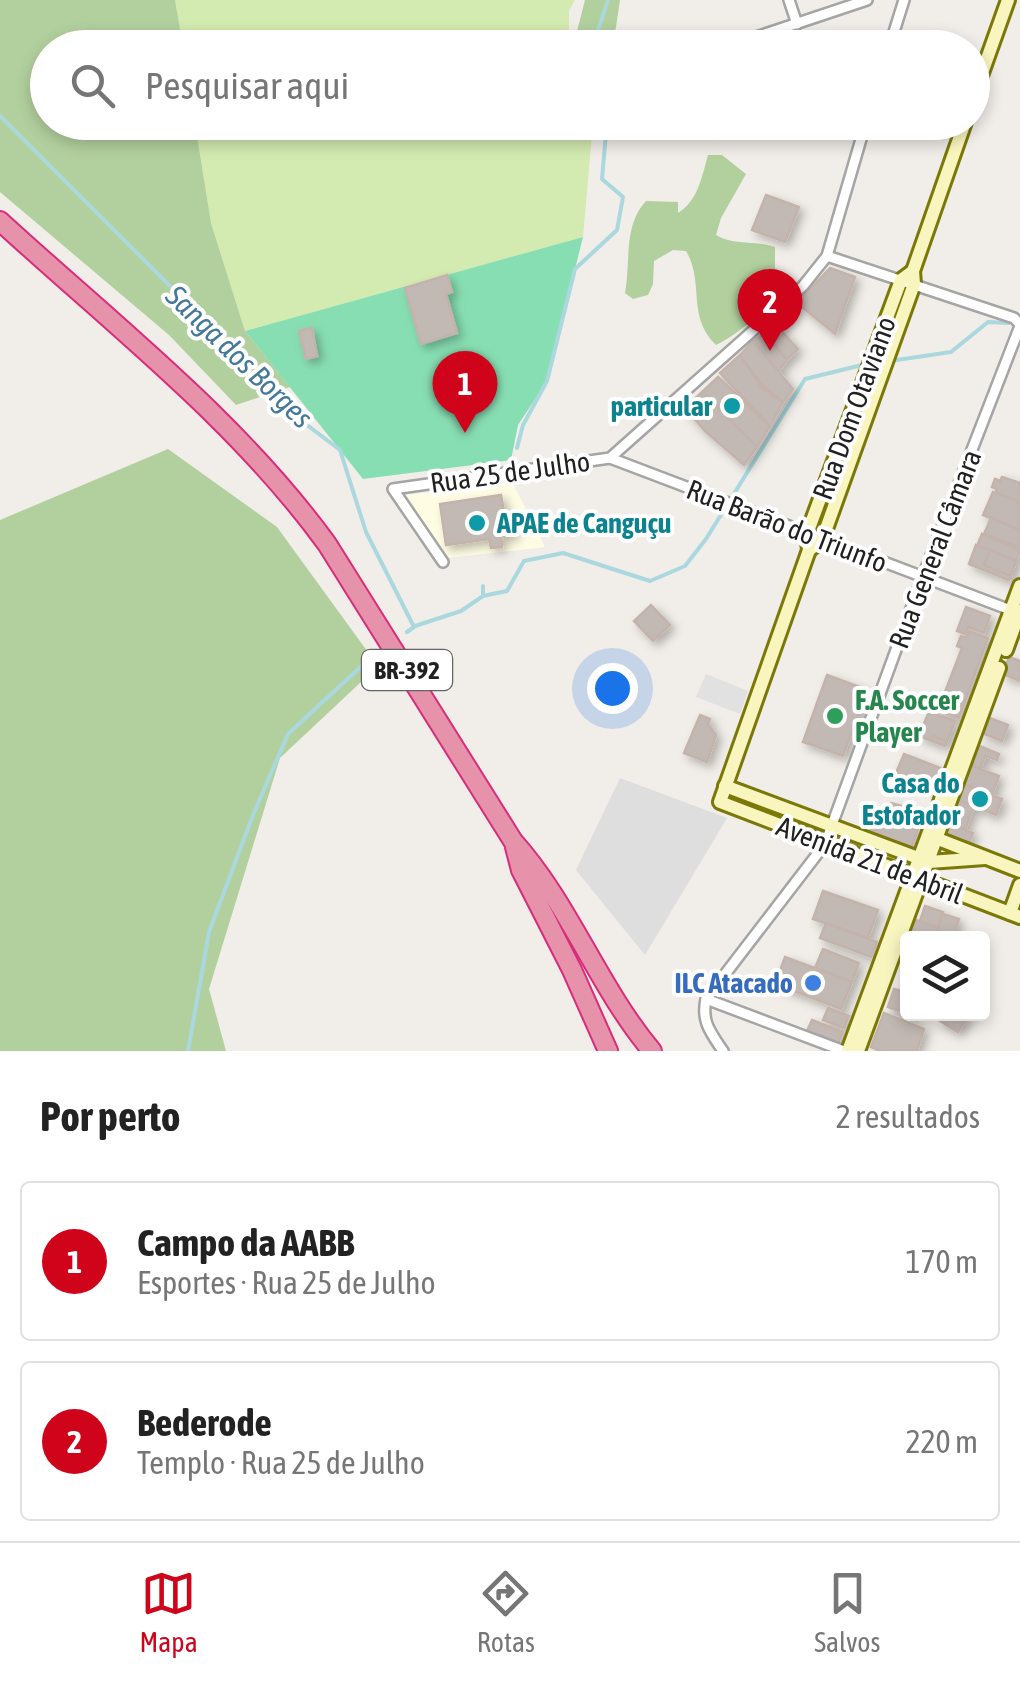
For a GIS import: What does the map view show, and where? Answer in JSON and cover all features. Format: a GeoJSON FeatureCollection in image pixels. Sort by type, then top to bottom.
{"type":"FeatureCollection","features":[{"type":"Feature","properties":{"kind":"highway","name":"BR-392"},"geometry":{"type":"LineString","coordinates":[[0,221],[199,402],[296,502],[345,571],[513,841],[532,862],[616,1003],[652,1051]]}},
{"type":"Feature","properties":{"kind":"highway","name":"BR-392"},"geometry":{"type":"LineString","coordinates":[[513,841],[521,870],[608,1051]]}},
{"type":"Feature","properties":{"kind":"street"},"geometry":{"type":"LineString","coordinates":[[789,0],[798,24]]}},
{"type":"Feature","properties":{"kind":"street"},"geometry":{"type":"LineString","coordinates":[[779,30],[867,0]]}},
{"type":"Feature","properties":{"kind":"street"},"geometry":{"type":"LineString","coordinates":[[895,30],[904,0]]}},
{"type":"Feature","properties":{"kind":"street"},"geometry":{"type":"LineString","coordinates":[[990,50],[1008,0]]}},
{"type":"Feature","properties":{"kind":"street","name":"Rua 25 de Julho"},"geometry":{"type":"LineString","coordinates":[[443,562],[393,491],[395,487],[610,458],[802,286],[827,256],[861,140]]}},
{"type":"Feature","properties":{"kind":"street","name":"Rua Dom Otaviano"},"geometry":{"type":"LineString","coordinates":[[720,802],[809,550],[807,534],[855,425],[959,140]]}},
{"type":"Feature","properties":{"kind":"street"},"geometry":{"type":"LineString","coordinates":[[827,256],[909,278],[1018,322]]}},
{"type":"Feature","properties":{"kind":"street","name":"Rua General Câmara"},"geometry":{"type":"LineString","coordinates":[[706,999],[825,844],[1018,322]]}},
{"type":"Feature","properties":{"kind":"street","name":"Rua Dom Otaviano"},"geometry":{"type":"LineString","coordinates":[[809,550],[822,540],[855,425]]}},
{"type":"Feature","properties":{"kind":"street","name":"Rua Barão do Triunfo"},"geometry":{"type":"LineString","coordinates":[[610,458],[1018,612]]}},
{"type":"Feature","properties":{"kind":"street"},"geometry":{"type":"LineString","coordinates":[[406,472],[411,485]]}},
{"type":"Feature","properties":{"kind":"street"},"geometry":{"type":"LineString","coordinates":[[924,860],[938,839],[1018,612],[1020,586]]}},
{"type":"Feature","properties":{"kind":"street"},"geometry":{"type":"LineString","coordinates":[[858,1051],[924,860],[1018,612]]}},
{"type":"Feature","properties":{"kind":"street","name":"Avenida 21 de Abril"},"geometry":{"type":"LineString","coordinates":[[725,786],[924,860],[985,858]]}},
{"type":"Feature","properties":{"kind":"street","name":"Avenida 21 de Abril"},"geometry":{"type":"LineString","coordinates":[[720,802],[1015,915]]}},
{"type":"Feature","properties":{"kind":"street","name":"Avenida 21 de Abril"},"geometry":{"type":"LineString","coordinates":[[938,839],[1020,871]]}},
{"type":"Feature","properties":{"kind":"street"},"geometry":{"type":"LineString","coordinates":[[723,1051],[702,1014],[706,999],[846,1051],[918,879]]}},
{"type":"Feature","properties":{"kind":"street"},"geometry":{"type":"LineString","coordinates":[[1015,915],[1020,885]]}},
{"type":"Feature","properties":{"kind":"shaded area"},"geometry":{"type":"Polygon","coordinates":[[[512,482],[545,547],[447,558],[399,496],[512,482]]]}},
{"type":"Feature","properties":{"kind":"shaded area"},"geometry":{"type":"Polygon","coordinates":[[[706,674],[748,691],[740,714],[696,697],[706,674]]]}},
{"type":"Feature","properties":{"kind":"shaded area"},"geometry":{"type":"Polygon","coordinates":[[[620,778],[727,818],[645,955],[576,870],[620,778]]]}},
{"type":"Feature","properties":{"kind":"green space"},"geometry":{"type":"Polygon","coordinates":[[[0,0],[175,0],[180,30],[30,30],[30,140],[198,140],[211,223],[245,331],[290,387],[236,405],[169,335],[0,192],[0,0]]]}},
{"type":"Feature","properties":{"kind":"green space"},"geometry":{"type":"Polygon","coordinates":[[[175,0],[575,0],[569,11],[569,30],[180,30],[175,0]]]}},
{"type":"Feature","properties":{"kind":"green space"},"geometry":{"type":"Polygon","coordinates":[[[585,0],[620,0],[616,30],[577,30],[585,0]]]}},
{"type":"Feature","properties":{"kind":"green space"},"geometry":{"type":"Polygon","coordinates":[[[198,140],[592,140],[583,237],[245,331],[211,223],[198,140]]]}},
{"type":"Feature","properties":{"kind":"green space"},"geometry":{"type":"Polygon","coordinates":[[[708,155],[722,155],[746,174],[721,218],[716,235],[730,241],[775,247],[775,269],[791,277],[757,316],[716,345],[701,323],[692,263],[686,251],[673,250],[654,261],[653,284],[648,295],[633,299],[625,293],[631,233],[639,211],[646,201],[678,202],[678,213],[685,208],[698,187],[708,155]]]}},
{"type":"Feature","properties":{"kind":"green space"},"geometry":{"type":"Polygon","coordinates":[[[583,237],[547,381],[518,425],[511,460],[363,479],[245,331],[583,237]]]}},
{"type":"Feature","properties":{"kind":"green space"},"geometry":{"type":"Polygon","coordinates":[[[168,449],[277,527],[378,666],[280,758],[209,989],[226,1051],[0,1051],[0,520],[168,449]]]}},
{"type":"Feature","properties":{"kind":"building"},"geometry":{"type":"Polygon","coordinates":[[[766,195],[799,207],[785,242],[752,230],[766,195]]]}},
{"type":"Feature","properties":{"kind":"building"},"geometry":{"type":"Polygon","coordinates":[[[830,268],[855,277],[835,334],[797,303],[830,268]]]}},
{"type":"Feature","properties":{"kind":"building"},"geometry":{"type":"Polygon","coordinates":[[[447,275],[452,292],[446,294],[457,333],[421,344],[405,288],[447,275]]]}},
{"type":"Feature","properties":{"kind":"building"},"geometry":{"type":"Polygon","coordinates":[[[774,323],[798,349],[787,360],[765,333],[774,323]]]}},
{"type":"Feature","properties":{"kind":"building"},"geometry":{"type":"Polygon","coordinates":[[[312,328],[317,356],[306,359],[299,331],[312,328]]]}},
{"type":"Feature","properties":{"kind":"building"},"geometry":{"type":"Polygon","coordinates":[[[765,333],[787,360],[778,372],[753,341],[765,333]]]}},
{"type":"Feature","properties":{"kind":"building","name":"particular"},"geometry":{"type":"Polygon","coordinates":[[[753,341],[793,389],[783,402],[760,383],[740,355],[753,341]]]}},
{"type":"Feature","properties":{"kind":"building"},"geometry":{"type":"Polygon","coordinates":[[[740,355],[762,388],[783,402],[770,426],[720,373],[740,355]]]}},
{"type":"Feature","properties":{"kind":"building","name":"particular"},"geometry":{"type":"Polygon","coordinates":[[[718,377],[770,426],[757,447],[702,392],[718,377]]]}},
{"type":"Feature","properties":{"kind":"building"},"geometry":{"type":"Polygon","coordinates":[[[702,392],[757,447],[744,465],[685,408],[702,392]]]}},
{"type":"Feature","properties":{"kind":"building"},"geometry":{"type":"Polygon","coordinates":[[[1002,477],[1020,483],[1020,502],[995,493],[995,479],[1000,481],[1002,477]]]}},
{"type":"Feature","properties":{"kind":"building"},"geometry":{"type":"Polygon","coordinates":[[[993,492],[1020,502],[1020,530],[983,515],[993,492]]]}},
{"type":"Feature","properties":{"kind":"building","name":"APAE de Canguçu"},"geometry":{"type":"Polygon","coordinates":[[[501,495],[504,512],[510,511],[514,535],[501,536],[502,547],[491,548],[489,539],[446,545],[440,504],[501,495]]]}},
{"type":"Feature","properties":{"kind":"building"},"geometry":{"type":"Polygon","coordinates":[[[991,518],[1020,530],[1020,547],[984,534],[991,518]]]}},
{"type":"Feature","properties":{"kind":"building"},"geometry":{"type":"Polygon","coordinates":[[[982,534],[1020,550],[1016,561],[977,546],[982,534]]]}},
{"type":"Feature","properties":{"kind":"building"},"geometry":{"type":"Polygon","coordinates":[[[976,545],[1016,561],[1009,580],[969,564],[976,545]]]}},
{"type":"Feature","properties":{"kind":"building"},"geometry":{"type":"Polygon","coordinates":[[[990,550],[1016,561],[1011,576],[984,565],[990,550]]]}},
{"type":"Feature","properties":{"kind":"building"},"geometry":{"type":"Polygon","coordinates":[[[651,605],[670,625],[653,641],[634,621],[651,605]]]}},
{"type":"Feature","properties":{"kind":"building"},"geometry":{"type":"Polygon","coordinates":[[[966,607],[990,616],[984,633],[968,627],[965,634],[957,631],[966,607]]]}},
{"type":"Feature","properties":{"kind":"building"},"geometry":{"type":"Polygon","coordinates":[[[969,631],[988,638],[959,718],[938,710],[962,648],[957,646],[961,636],[966,638],[969,631]]]}},
{"type":"Feature","properties":{"kind":"building"},"geometry":{"type":"Polygon","coordinates":[[[1009,657],[1020,661],[1020,681],[1003,674],[1009,657]]]}},
{"type":"Feature","properties":{"kind":"building","name":"F.A. Soccer Player"},"geometry":{"type":"Polygon","coordinates":[[[827,675],[868,690],[843,756],[803,742],[827,675]]]}},
{"type":"Feature","properties":{"kind":"building"},"geometry":{"type":"Polygon","coordinates":[[[929,712],[955,721],[945,746],[919,736],[929,712]]]}},
{"type":"Feature","properties":{"kind":"building"},"geometry":{"type":"Polygon","coordinates":[[[929,712],[955,721],[947,741],[919,736],[929,712]]]}},
{"type":"Feature","properties":{"kind":"building"},"geometry":{"type":"Polygon","coordinates":[[[700,715],[710,719],[708,724],[716,735],[707,762],[684,753],[700,715]]]}},
{"type":"Feature","properties":{"kind":"building"},"geometry":{"type":"Polygon","coordinates":[[[987,717],[1008,725],[1002,741],[982,733],[987,717]]]}},
{"type":"Feature","properties":{"kind":"building"},"geometry":{"type":"Polygon","coordinates":[[[977,745],[999,754],[997,760],[985,756],[980,769],[970,765],[977,745]]]}},
{"type":"Feature","properties":{"kind":"building"},"geometry":{"type":"Polygon","coordinates":[[[904,754],[940,768],[933,787],[896,773],[904,754]]]}},
{"type":"Feature","properties":{"kind":"building"},"geometry":{"type":"Polygon","coordinates":[[[970,765],[999,776],[992,795],[963,784],[970,765]]]}},
{"type":"Feature","properties":{"kind":"building","name":"Casa do Estofador"},"geometry":{"type":"Polygon","coordinates":[[[963,784],[1002,799],[996,815],[957,800],[963,784]]]}},
{"type":"Feature","properties":{"kind":"building"},"geometry":{"type":"Polygon","coordinates":[[[957,800],[974,806],[965,830],[948,824],[957,800]]]}},
{"type":"Feature","properties":{"kind":"building"},"geometry":{"type":"Polygon","coordinates":[[[891,803],[923,812],[920,820],[914,821],[911,828],[898,822],[900,817],[893,814],[892,818],[887,812],[891,803]]]}},
{"type":"Feature","properties":{"kind":"building"},"geometry":{"type":"Polygon","coordinates":[[[876,814],[918,830],[911,849],[868,834],[876,814]]]}},
{"type":"Feature","properties":{"kind":"building"},"geometry":{"type":"Polygon","coordinates":[[[948,824],[973,833],[969,843],[945,834],[948,824]]]}},
{"type":"Feature","properties":{"kind":"building"},"geometry":{"type":"Polygon","coordinates":[[[823,891],[878,910],[868,938],[813,919],[823,891]]]}},
{"type":"Feature","properties":{"kind":"building"},"geometry":{"type":"Polygon","coordinates":[[[925,906],[943,912],[938,928],[920,921],[925,906]]]}},
{"type":"Feature","properties":{"kind":"building"},"geometry":{"type":"Polygon","coordinates":[[[943,914],[959,919],[955,931],[937,931],[943,914]]]}},
{"type":"Feature","properties":{"kind":"building"},"geometry":{"type":"Polygon","coordinates":[[[913,919],[938,928],[937,931],[908,931],[913,919]]]}},
{"type":"Feature","properties":{"kind":"building"},"geometry":{"type":"Polygon","coordinates":[[[826,923],[877,942],[871,957],[820,938],[826,923]]]}},
{"type":"Feature","properties":{"kind":"building"},"geometry":{"type":"Polygon","coordinates":[[[823,949],[859,963],[852,982],[815,968],[823,949]]]}},
{"type":"Feature","properties":{"kind":"building","name":"ILC Atacado"},"geometry":{"type":"Polygon","coordinates":[[[785,957],[852,982],[841,1009],[775,984],[785,957]]]}},
{"type":"Feature","properties":{"kind":"building"},"geometry":{"type":"Polygon","coordinates":[[[894,989],[900,991],[900,1011],[888,1007],[894,989]]]}},
{"type":"Feature","properties":{"kind":"building"},"geometry":{"type":"Polygon","coordinates":[[[828,1008],[849,1016],[844,1028],[823,1020],[828,1008]]]}},
{"type":"Feature","properties":{"kind":"building"},"geometry":{"type":"Polygon","coordinates":[[[884,1013],[924,1029],[917,1051],[881,1051],[871,1047],[884,1013]]]}},
{"type":"Feature","properties":{"kind":"building"},"geometry":{"type":"Polygon","coordinates":[[[812,1020],[843,1032],[838,1043],[807,1031],[812,1020]]]}},
{"type":"Feature","properties":{"kind":"building"},"geometry":{"type":"Polygon","coordinates":[[[940,1021],[965,1021],[958,1032],[940,1021]]]}},
{"type":"Feature","properties":{"kind":"waterway"},"geometry":{"type":"LineString","coordinates":[[598,30],[608,0]]}},
{"type":"Feature","properties":{"kind":"waterway","name":"Sanga dos Borges"},"geometry":{"type":"LineString","coordinates":[[0,116],[181,297],[282,406],[340,450],[366,532],[414,627],[407,632]]}},
{"type":"Feature","properties":{"kind":"waterway"},"geometry":{"type":"LineString","coordinates":[[517,448],[523,425],[547,381],[575,269],[617,230],[623,197],[602,179],[605,140]]}},
{"type":"Feature","properties":{"kind":"waterway"},"geometry":{"type":"LineString","coordinates":[[890,361],[951,352],[988,322],[1009,323]]}},
{"type":"Feature","properties":{"kind":"waterway"},"geometry":{"type":"LineString","coordinates":[[483,596],[507,591],[524,561],[563,553],[650,581],[685,566],[706,539],[805,379],[866,364]]}},
{"type":"Feature","properties":{"kind":"waterway"},"geometry":{"type":"LineString","coordinates":[[415,626],[461,611],[483,596],[483,586]]}},
{"type":"Feature","properties":{"kind":"waterway","name":"Sanga dos Borges"},"geometry":{"type":"LineString","coordinates":[[188,1051],[209,932],[288,734],[367,661]]}},
{"type":"Feature","properties":{"kind":"place","name":"Bederode"},"geometry":{"type":"Point","coordinates":[770,351]}},
{"type":"Feature","properties":{"kind":"place","name":"particular"},"geometry":{"type":"Point","coordinates":[732,406]}},
{"type":"Feature","properties":{"kind":"place","name":"Campo da AABB"},"geometry":{"type":"Point","coordinates":[465,433]}},
{"type":"Feature","properties":{"kind":"place","name":"APAE de Canguçu"},"geometry":{"type":"Point","coordinates":[477,523]}},
{"type":"Feature","properties":{"kind":"place","name":"F.A. Soccer Player"},"geometry":{"type":"Point","coordinates":[835,716]}},
{"type":"Feature","properties":{"kind":"place","name":"Casa do Estofador"},"geometry":{"type":"Point","coordinates":[980,799]}},
{"type":"Feature","properties":{"kind":"place","name":"ILC Atacado"},"geometry":{"type":"Point","coordinates":[813,983]}}]}
